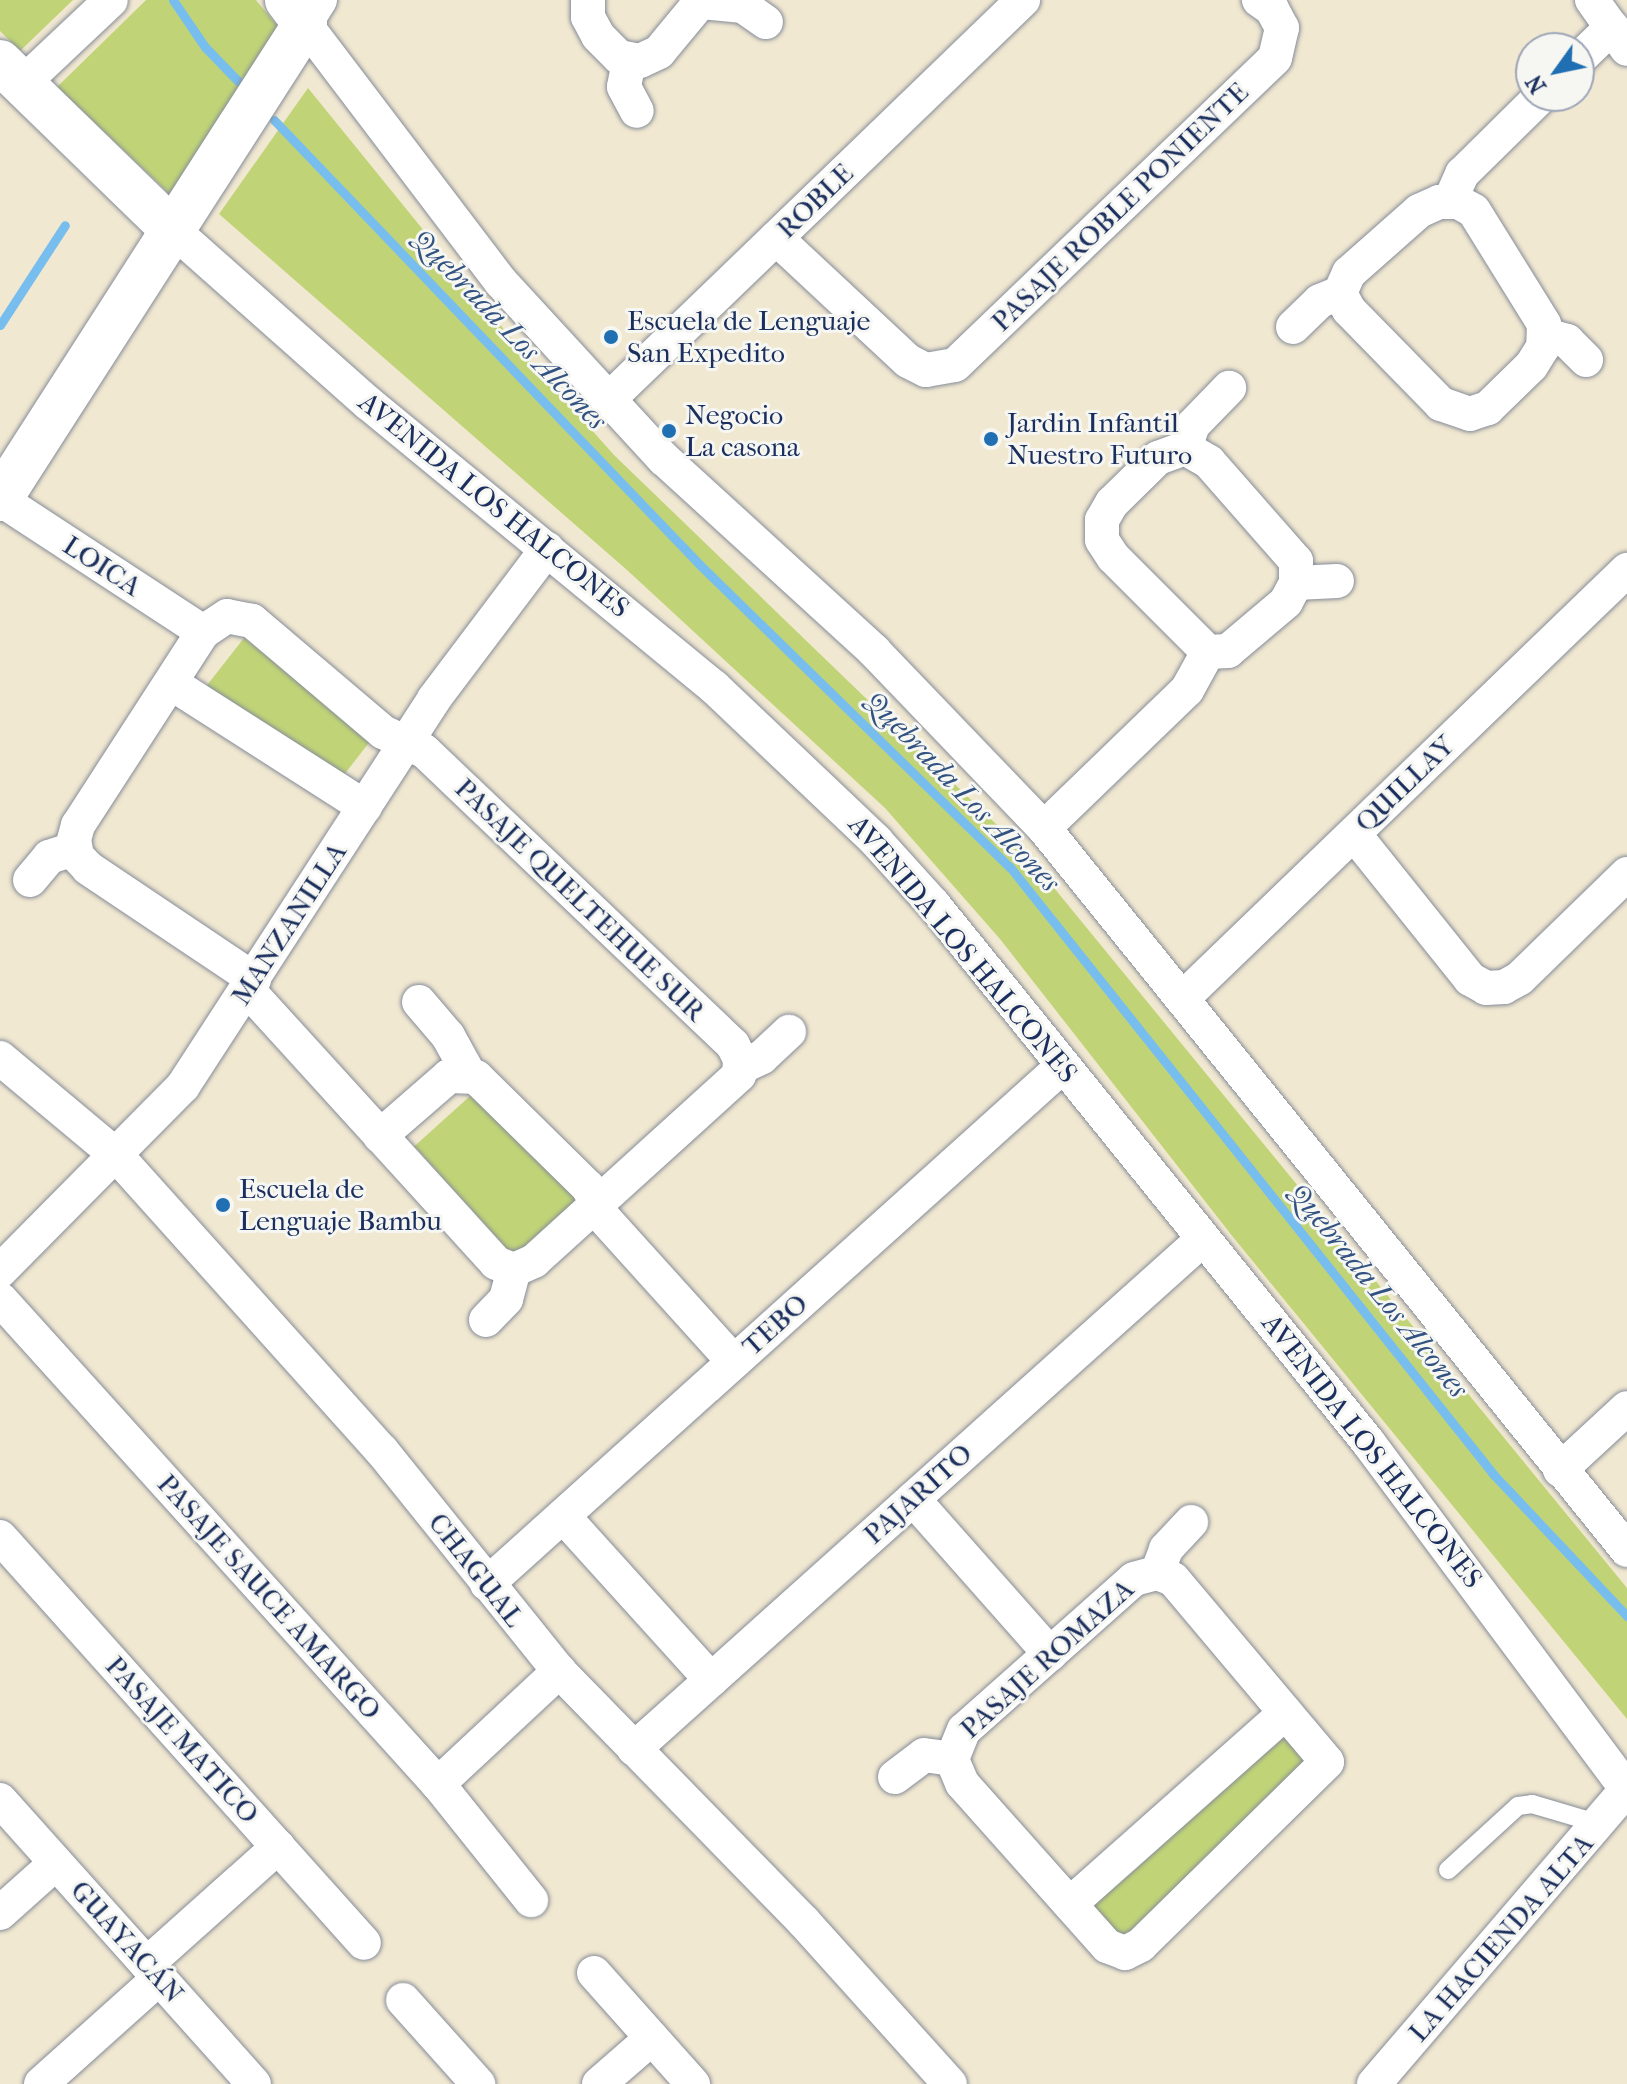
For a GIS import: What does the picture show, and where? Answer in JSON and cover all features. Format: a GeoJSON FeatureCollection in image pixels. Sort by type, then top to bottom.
{"type":"FeatureCollection","features":[{"type":"Feature","properties":{"kind":"street"},"geometry":{"type":"LineString","coordinates":[[11,73],[111,0]]}},
{"type":"Feature","properties":{"kind":"street"},"geometry":{"type":"LineString","coordinates":[[588,0],[592,27],[629,61]]}},
{"type":"Feature","properties":{"kind":"street","name":"ROBLE"},"geometry":{"type":"LineString","coordinates":[[607,401],[1023,0]]}},
{"type":"Feature","properties":{"kind":"street","name":"PASAJE ROBLE PONIENTE"},"geometry":{"type":"LineString","coordinates":[[776,238],[908,361],[937,371],[963,358],[1275,58],[1282,28],[1272,9],[1259,0]]}},
{"type":"Feature","properties":{"kind":"street"},"geometry":{"type":"LineString","coordinates":[[1592,0],[1620,38],[1595,51]]}},
{"type":"Feature","properties":{"kind":"street"},"geometry":{"type":"LineString","coordinates":[[629,61],[659,52],[702,1],[743,6],[766,22]]}},
{"type":"Feature","properties":{"kind":"street"},"geometry":{"type":"LineString","coordinates":[[0,499],[173,230],[304,8],[459,232],[607,401],[874,651],[1044,828],[1627,1550]]}},
{"type":"Feature","properties":{"kind":"street"},"geometry":{"type":"LineString","coordinates":[[629,61],[624,87],[637,111]]}},
{"type":"Feature","properties":{"kind":"street","name":"AVENIDA LOS HALCONES"},"geometry":{"type":"LineString","coordinates":[[11,73],[173,230],[368,403],[714,687],[846,811],[933,904],[1423,1512],[1627,1790]]}},
{"type":"Feature","properties":{"kind":"street"},"geometry":{"type":"LineString","coordinates":[[1450,201],[1462,174],[1525,112]]}},
{"type":"Feature","properties":{"kind":"street"},"geometry":{"type":"LineString","coordinates":[[1293,327],[1320,301],[1340,293],[1349,273],[1410,218],[1428,205],[1450,201],[1466,205],[1481,219],[1536,303],[1545,335],[1538,357],[1495,401],[1479,412],[1459,413],[1441,404],[1349,310],[1340,293]]}},
{"type":"Feature","properties":{"kind":"street"},"geometry":{"type":"LineString","coordinates":[[1545,335],[1567,341],[1586,360]]}},
{"type":"Feature","properties":{"kind":"street"},"geometry":{"type":"LineString","coordinates":[[1185,448],[1193,425],[1229,388]]}},
{"type":"Feature","properties":{"kind":"street"},"geometry":{"type":"LineString","coordinates":[[1185,448],[1202,455],[1291,550],[1296,583],[1286,602],[1239,646],[1208,652],[1113,557],[1100,530],[1112,503],[1158,458],[1185,448]]}},
{"type":"Feature","properties":{"kind":"street","name":"LOICA"},"geometry":{"type":"LineString","coordinates":[[0,499],[203,632]]}},
{"type":"Feature","properties":{"kind":"street","name":"MANZANILLA"},"geometry":{"type":"LineString","coordinates":[[0,1271],[183,1086],[463,657],[547,549]]}},
{"type":"Feature","properties":{"kind":"street","name":"QUILLAY"},"geometry":{"type":"LineString","coordinates":[[1183,998],[1627,570]]}},
{"type":"Feature","properties":{"kind":"street"},"geometry":{"type":"LineString","coordinates":[[1296,583],[1337,581]]}},
{"type":"Feature","properties":{"kind":"street","name":"PASAJE QUELTEHUE SUR"},"geometry":{"type":"LineString","coordinates":[[203,632],[227,616],[252,621],[383,732],[424,751],[733,1045],[741,1067]]}},
{"type":"Feature","properties":{"kind":"street"},"geometry":{"type":"LineString","coordinates":[[203,632],[78,825],[74,849],[88,868],[250,984],[380,1136],[496,1263],[514,1270],[534,1261],[735,1083],[741,1067],[762,1057],[789,1032]]}},
{"type":"Feature","properties":{"kind":"street"},"geometry":{"type":"LineString","coordinates":[[1044,828],[1187,690],[1208,652]]}},
{"type":"Feature","properties":{"kind":"street"},"geometry":{"type":"LineString","coordinates":[[171,683],[365,807]]}},
{"type":"Feature","properties":{"kind":"street"},"geometry":{"type":"LineString","coordinates":[[1354,834],[1470,979],[1495,989],[1520,978],[1627,874]]}},
{"type":"Feature","properties":{"kind":"street"},"geometry":{"type":"LineString","coordinates":[[30,880],[49,857],[74,849]]}},
{"type":"Feature","properties":{"kind":"street"},"geometry":{"type":"LineString","coordinates":[[419,1002],[448,1036],[469,1074],[588,1187],[596,1205],[734,1362]]}},
{"type":"Feature","properties":{"kind":"street","name":"CHAGUAL"},"geometry":{"type":"LineString","coordinates":[[0,1058],[117,1156],[382,1451],[559,1671],[804,1922],[950,2084]]}},
{"type":"Feature","properties":{"kind":"street","name":"TEBO"},"geometry":{"type":"LineString","coordinates":[[487,1584],[1063,1066]]}},
{"type":"Feature","properties":{"kind":"street"},"geometry":{"type":"LineString","coordinates":[[380,1136],[449,1076],[469,1074]]}},
{"type":"Feature","properties":{"kind":"street","name":"PAJARITO"},"geometry":{"type":"LineString","coordinates":[[634,1749],[1203,1239]]}},
{"type":"Feature","properties":{"kind":"street"},"geometry":{"type":"LineString","coordinates":[[486,1320],[506,1299],[514,1270]]}},
{"type":"Feature","properties":{"kind":"street","name":"PASAJE SAUCE AMARGO"},"geometry":{"type":"LineString","coordinates":[[0,1299],[438,1784],[531,1900]]}},
{"type":"Feature","properties":{"kind":"street"},"geometry":{"type":"LineString","coordinates":[[1560,1470],[1627,1408]]}},
{"type":"Feature","properties":{"kind":"street"},"geometry":{"type":"LineString","coordinates":[[913,1499],[1050,1654]]}},
{"type":"Feature","properties":{"kind":"street"},"geometry":{"type":"LineString","coordinates":[[563,1516],[711,1680]]}},
{"type":"Feature","properties":{"kind":"street","name":"PASAJE ROMAZA"},"geometry":{"type":"LineString","coordinates":[[895,1777],[924,1755],[952,1759],[964,1730],[1134,1579],[1157,1573],[1166,1549],[1191,1522]]}},
{"type":"Feature","properties":{"kind":"street","name":"PASAJE MATICO"},"geometry":{"type":"LineString","coordinates":[[0,1537],[364,1943]]}},
{"type":"Feature","properties":{"kind":"street"},"geometry":{"type":"LineString","coordinates":[[952,1759],[962,1783],[1107,1946],[1125,1953],[1141,1945],[1327,1762],[1173,1579],[1157,1573]]}},
{"type":"Feature","properties":{"kind":"street"},"geometry":{"type":"LineString","coordinates":[[438,1784],[559,1671]]}},
{"type":"Feature","properties":{"kind":"street"},"geometry":{"type":"LineString","coordinates":[[1070,1904],[1285,1713]]}},
{"type":"Feature","properties":{"kind":"street","name":"LA HACIENDA ALTA"},"geometry":{"type":"LineString","coordinates":[[1374,2084],[1627,1790]]}},
{"type":"Feature","properties":{"kind":"street","name":"GUAYACÁN"},"geometry":{"type":"LineString","coordinates":[[0,1800],[254,2084]]}},
{"type":"Feature","properties":{"kind":"street"},"geometry":{"type":"LineString","coordinates":[[41,2084],[278,1847]]}},
{"type":"Feature","properties":{"kind":"street"},"geometry":{"type":"LineString","coordinates":[[0,1913],[56,1863]]}},
{"type":"Feature","properties":{"kind":"street"},"geometry":{"type":"LineString","coordinates":[[594,1973],[693,2084]]}},
{"type":"Feature","properties":{"kind":"street"},"geometry":{"type":"LineString","coordinates":[[403,2000],[478,2084]]}},
{"type":"Feature","properties":{"kind":"street"},"geometry":{"type":"LineString","coordinates":[[599,2084],[652,2038]]}},
{"type":"Feature","properties":{"kind":"lane"},"geometry":{"type":"LineString","coordinates":[[1448,1870],[1518,1806],[1532,1804],[1600,1824]]}},
{"type":"Feature","properties":{"kind":"green space"},"geometry":{"type":"Polygon","coordinates":[[[0,0],[73,0],[20,51],[0,31],[0,0]]]}},
{"type":"Feature","properties":{"kind":"green space"},"geometry":{"type":"Polygon","coordinates":[[[146,0],[256,0],[280,29],[175,199],[57,87],[146,0]]]}},
{"type":"Feature","properties":{"kind":"green space"},"geometry":{"type":"Polygon","coordinates":[[[308,88],[524,354],[614,455],[1023,850],[1627,1588],[1627,1719],[1233,1237],[1000,939],[885,808],[627,570],[219,214],[308,88]]]}},
{"type":"Feature","properties":{"kind":"green space"},"geometry":{"type":"Polygon","coordinates":[[[244,638],[372,738],[334,787],[206,687],[244,638]]]}},
{"type":"Feature","properties":{"kind":"green space"},"geometry":{"type":"Polygon","coordinates":[[[479,1088],[583,1204],[519,1262],[414,1146],[479,1088]]]}},
{"type":"Feature","properties":{"kind":"green space"},"geometry":{"type":"Polygon","coordinates":[[[1279,1726],[1317,1766],[1129,1948],[1091,1908],[1279,1726]]]}},
{"type":"Feature","properties":{"kind":"waterway","name":"Quebrada Los Alcones"},"geometry":{"type":"LineString","coordinates":[[173,0],[205,47],[238,81]]}},
{"type":"Feature","properties":{"kind":"waterway","name":"Quebrada Los Alcones"},"geometry":{"type":"LineString","coordinates":[[274,120],[700,565],[1010,867],[1494,1475],[1627,1616]]}},
{"type":"Feature","properties":{"kind":"waterway"},"geometry":{"type":"LineString","coordinates":[[0,325],[65,225]]}},
{"type":"Feature","properties":{"kind":"place","name":"Escuela de Lenguaje San Expedito"},"geometry":{"type":"Point","coordinates":[611,337]}},
{"type":"Feature","properties":{"kind":"place","name":"Negocio La casona"},"geometry":{"type":"Point","coordinates":[669,431]}},
{"type":"Feature","properties":{"kind":"place","name":"Jardin Infantil Nuestro Futuro"},"geometry":{"type":"Point","coordinates":[991,439]}},
{"type":"Feature","properties":{"kind":"place","name":"Escuela de Lenguaje Bambu"},"geometry":{"type":"Point","coordinates":[223,1205]}}]}
